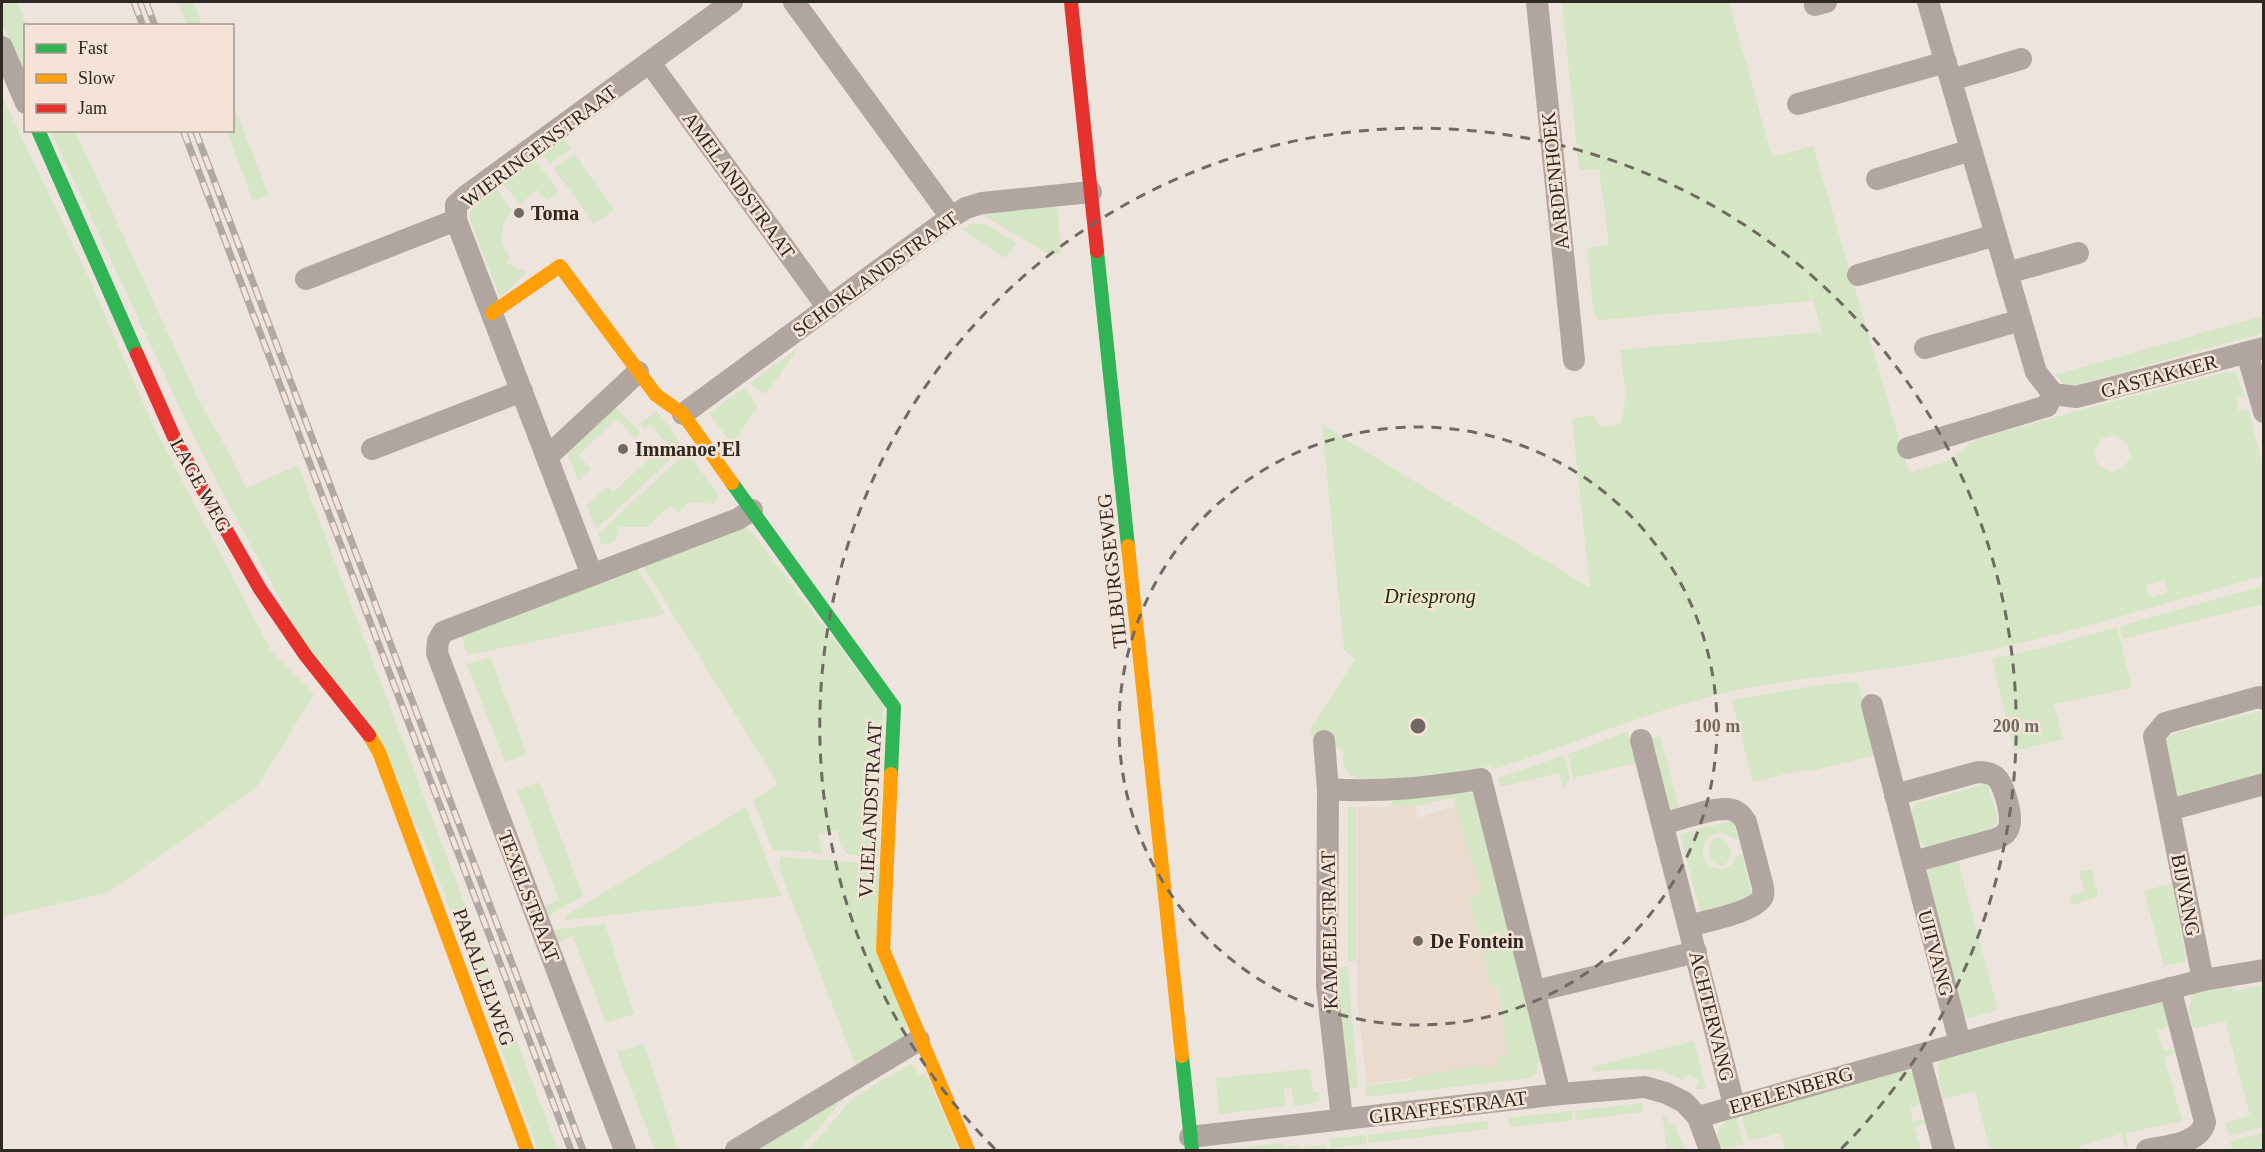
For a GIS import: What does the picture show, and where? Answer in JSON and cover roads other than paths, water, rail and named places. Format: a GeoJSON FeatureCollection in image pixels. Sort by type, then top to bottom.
{"type":"FeatureCollection","features":[{"type":"Feature","properties":{"kind":"street","name":"WIERINGENSTRAAT"},"geometry":{"type":"LineString","coordinates":[[306,279],[456,220],[456,205],[466,196],[732,2]]}},
{"type":"Feature","properties":{"kind":"street"},"geometry":{"type":"LineString","coordinates":[[794,2],[951,217]]}},
{"type":"Feature","properties":{"kind":"street","name":"TILBURGSEWEG"},"geometry":{"type":"LineString","coordinates":[[1071,2],[1190,1146]]}},
{"type":"Feature","properties":{"kind":"street","name":"AARDENHOEK"},"geometry":{"type":"LineString","coordinates":[[1537,2],[1574,360]]}},
{"type":"Feature","properties":{"kind":"street"},"geometry":{"type":"LineString","coordinates":[[1908,448],[2047,406],[2053,394],[2036,372],[1928,2]]}},
{"type":"Feature","properties":{"kind":"street"},"geometry":{"type":"LineString","coordinates":[[2,47],[24,98]]}},
{"type":"Feature","properties":{"kind":"street"},"geometry":{"type":"LineString","coordinates":[[1798,104],[1948,71],[2021,59]]}},
{"type":"Feature","properties":{"kind":"street","name":"AMELANDSTRAAT"},"geometry":{"type":"LineString","coordinates":[[650,63],[828,308]]}},
{"type":"Feature","properties":{"kind":"street","name":"LAGE WEG"},"geometry":{"type":"LineString","coordinates":[[39,132],[177,444],[260,589],[306,656],[367,733],[379,752],[404,816]]}},
{"type":"Feature","properties":{"kind":"street"},"geometry":{"type":"LineString","coordinates":[[1877,178],[1971,150]]}},
{"type":"Feature","properties":{"kind":"street","name":"SCHOKLANDSTRAAT"},"geometry":{"type":"LineString","coordinates":[[683,414],[966,208],[982,203],[1091,192]]}},
{"type":"Feature","properties":{"kind":"street"},"geometry":{"type":"LineString","coordinates":[[456,220],[592,575],[738,519],[752,510]]}},
{"type":"Feature","properties":{"kind":"street"},"geometry":{"type":"LineString","coordinates":[[1858,275],[1996,235]]}},
{"type":"Feature","properties":{"kind":"street"},"geometry":{"type":"LineString","coordinates":[[2007,273],[2078,253]]}},
{"type":"Feature","properties":{"kind":"street","name":"VLIELANDSTRAAT"},"geometry":{"type":"LineString","coordinates":[[492,313],[560,266],[656,395],[683,414],[894,707],[883,950],[919,1040],[968,1150]]}},
{"type":"Feature","properties":{"kind":"street"},"geometry":{"type":"LineString","coordinates":[[1925,348],[2021,320]]}},
{"type":"Feature","properties":{"kind":"street"},"geometry":{"type":"LineString","coordinates":[[2255,350],[2264,412]]}},
{"type":"Feature","properties":{"kind":"street","name":"GASTAKKER"},"geometry":{"type":"LineString","coordinates":[[2053,394],[2076,397],[2255,350]]}},
{"type":"Feature","properties":{"kind":"street"},"geometry":{"type":"LineString","coordinates":[[547,457],[638,372]]}},
{"type":"Feature","properties":{"kind":"street"},"geometry":{"type":"LineString","coordinates":[[372,449],[522,391]]}},
{"type":"Feature","properties":{"kind":"street","name":"TEXELSTRAAT"},"geometry":{"type":"LineString","coordinates":[[592,575],[443,632],[438,641],[437,653],[626,1150]]}},
{"type":"Feature","properties":{"kind":"street","name":"BIJVANG"},"geometry":{"type":"LineString","coordinates":[[2203,980],[2154,736],[2165,723],[2259,697],[2264,699]]}},
{"type":"Feature","properties":{"kind":"street","name":"UITVANG"},"geometry":{"type":"LineString","coordinates":[[1872,705],[1960,1043]]}},
{"type":"Feature","properties":{"kind":"street","name":"ACHTERVANG"},"geometry":{"type":"LineString","coordinates":[[1641,740],[1734,1105]]}},
{"type":"Feature","properties":{"kind":"street","name":"KAMEELSTRAAT"},"geometry":{"type":"LineString","coordinates":[[1324,741],[1328,789],[1327,986],[1342,1119]]}},
{"type":"Feature","properties":{"kind":"street"},"geometry":{"type":"LineString","coordinates":[[1895,795],[1978,772],[1987,772],[1996,777],[2001,784],[2010,816],[2010,825],[2005,834],[1996,839],[1913,862]]}},
{"type":"Feature","properties":{"kind":"street"},"geometry":{"type":"LineString","coordinates":[[1328,789],[1360,791],[1435,786],[1481,779],[1560,1094]]}},
{"type":"Feature","properties":{"kind":"street"},"geometry":{"type":"LineString","coordinates":[[2169,810],[2264,784]]}},
{"type":"Feature","properties":{"kind":"street","name":"ACHTERVANG"},"geometry":{"type":"LineString","coordinates":[[1663,824],[1722,809],[1734,810],[1742,815],[1746,822],[1764,887],[1763,896],[1756,905],[1689,926]]}},
{"type":"Feature","properties":{"kind":"street","name":"PARALLELWEG"},"geometry":{"type":"LineString","coordinates":[[404,816],[527,1150]]}},
{"type":"Feature","properties":{"kind":"street"},"geometry":{"type":"LineString","coordinates":[[1536,991],[1696,952]]}},
{"type":"Feature","properties":{"kind":"street","name":"EPELENBERG"},"geometry":{"type":"LineString","coordinates":[[1698,1117],[1960,1043],[2170,988],[2264,970]]}},
{"type":"Feature","properties":{"kind":"street"},"geometry":{"type":"LineString","coordinates":[[2147,1150],[2194,1138],[2204,1130],[2205,1122],[2170,988]]}},
{"type":"Feature","properties":{"kind":"street"},"geometry":{"type":"LineString","coordinates":[[736,1150],[919,1040]]}},
{"type":"Feature","properties":{"kind":"street"},"geometry":{"type":"LineString","coordinates":[[1919,1055],[1944,1150]]}},
{"type":"Feature","properties":{"kind":"street","name":"GIRAFFESTRAAT"},"geometry":{"type":"LineString","coordinates":[[1190,1146],[1342,1119],[1560,1094],[1645,1087],[1666,1093],[1684,1102],[1698,1117]]}},
{"type":"Feature","properties":{"kind":"street"},"geometry":{"type":"LineString","coordinates":[[1698,1117],[1710,1150]]}},
{"type":"Feature","properties":{"kind":"railway"},"geometry":{"type":"LineString","coordinates":[[134,2],[142,24]]}},
{"type":"Feature","properties":{"kind":"railway"},"geometry":{"type":"LineString","coordinates":[[146,2],[154,24]]}},
{"type":"Feature","properties":{"kind":"railway"},"geometry":{"type":"LineString","coordinates":[[184,132],[571,1150]]}},
{"type":"Feature","properties":{"kind":"railway"},"geometry":{"type":"LineString","coordinates":[[196,132],[583,1150]]}},
{"type":"Feature","properties":{"kind":"place","name":"Toma"},"geometry":{"type":"Point","coordinates":[519,213]}},
{"type":"Feature","properties":{"kind":"place","name":"Immanoe'El"},"geometry":{"type":"Point","coordinates":[623,449]}},
{"type":"Feature","properties":{"kind":"place","name":"De Fontein"},"geometry":{"type":"Point","coordinates":[1418,941]}},
{"type":"Feature","properties":{"kind":"park label","name":"Driesprong"},"geometry":{"type":"Point","coordinates":[1430,596]}}]}
